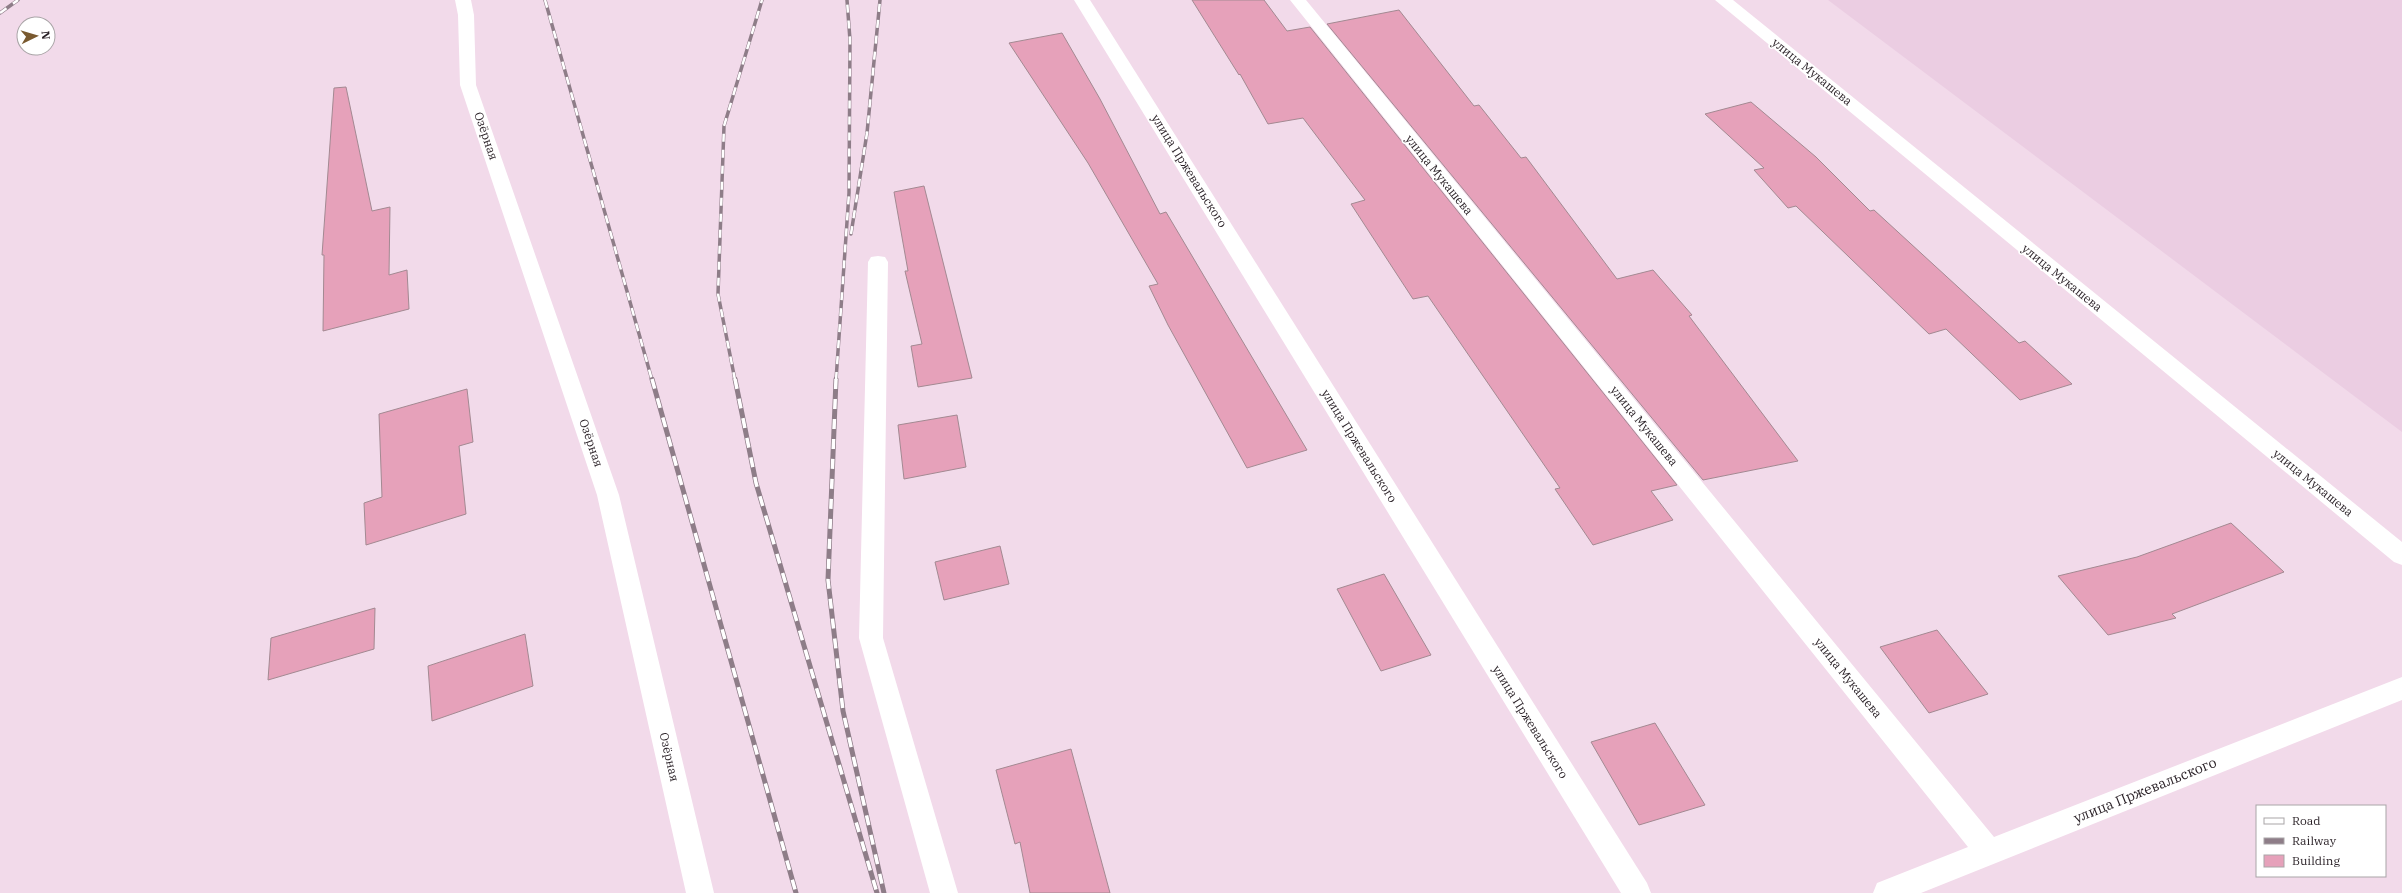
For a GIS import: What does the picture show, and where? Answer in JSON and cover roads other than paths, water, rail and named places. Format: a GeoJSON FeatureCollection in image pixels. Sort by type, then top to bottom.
{"type":"FeatureCollection","features":[{"type":"Feature","properties":{"kind":"street","name":"Озёрная"},"geometry":{"type":"LineString","coordinates":[[463,0],[466,15],[468,84],[608,494],[700,893]]}},
{"type":"Feature","properties":{"kind":"street","name":"улица Пржевальского"},"geometry":{"type":"LineString","coordinates":[[1082,0],[1636,893]]}},
{"type":"Feature","properties":{"kind":"street","name":"улица Мукашева"},"geometry":{"type":"LineString","coordinates":[[1298,0],[1989,852]]}},
{"type":"Feature","properties":{"kind":"street","name":"улица Мукашева"},"geometry":{"type":"LineString","coordinates":[[1723,0],[2402,555]]}},
{"type":"Feature","properties":{"kind":"street"},"geometry":{"type":"LineString","coordinates":[[878,262],[871,638],[944,893]]}},
{"type":"Feature","properties":{"kind":"street","name":"улица Пржевальского"},"geometry":{"type":"LineString","coordinates":[[1888,893],[2402,688]]}},
{"type":"Feature","properties":{"kind":"railway"},"geometry":{"type":"LineString","coordinates":[[0,13],[18,0]]}},
{"type":"Feature","properties":{"kind":"railway"},"geometry":{"type":"LineString","coordinates":[[545,0],[652,380]]}},
{"type":"Feature","properties":{"kind":"railway"},"geometry":{"type":"LineString","coordinates":[[735,380],[718,294],[724,126],[762,0]]}},
{"type":"Feature","properties":{"kind":"railway"},"geometry":{"type":"LineString","coordinates":[[836,380],[849,193],[850,40],[847,0]]}},
{"type":"Feature","properties":{"kind":"railway"},"geometry":{"type":"LineString","coordinates":[[851,234],[867,133],[880,0]]}},
{"type":"Feature","properties":{"kind":"railway"},"geometry":{"type":"LineString","coordinates":[[652,379],[796,893]]}},
{"type":"Feature","properties":{"kind":"railway"},"geometry":{"type":"LineString","coordinates":[[735,379],[756,483],[877,893]]}},
{"type":"Feature","properties":{"kind":"railway"},"geometry":{"type":"LineString","coordinates":[[836,379],[828,580],[843,711],[884,893]]}}]}
